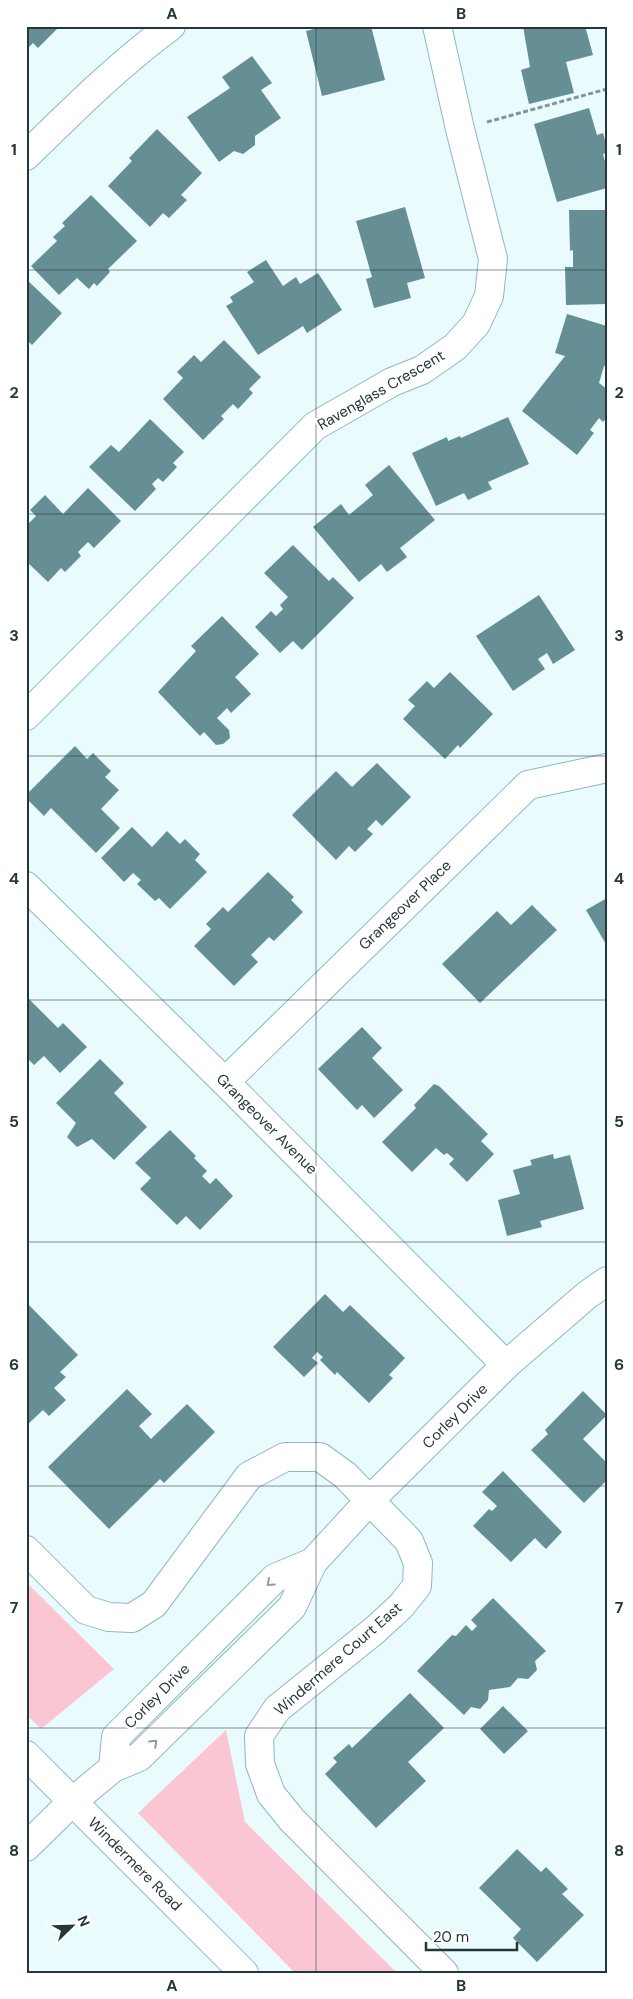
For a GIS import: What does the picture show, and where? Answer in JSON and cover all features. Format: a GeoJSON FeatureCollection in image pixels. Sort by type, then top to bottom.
{"type":"FeatureCollection","features":[{"type":"Feature","properties":{"kind":"street"},"geometry":{"type":"LineString","coordinates":[[26,156],[89,94],[137,51],[171,26]]}},
{"type":"Feature","properties":{"kind":"street","name":"Ravenglass Crescent"},"geometry":{"type":"LineString","coordinates":[[26,716],[316,426],[392,382],[422,370],[455,347],[476,324],[489,296],[493,259],[460,129],[437,26]]}},
{"type":"Feature","properties":{"kind":"street","name":"Grangeover Place"},"geometry":{"type":"LineString","coordinates":[[225,1082],[528,785],[607,768]]}},
{"type":"Feature","properties":{"kind":"street","name":"Grangeover Avenue"},"geometry":{"type":"LineString","coordinates":[[26,886],[225,1082],[506,1365]]}},
{"type":"Feature","properties":{"kind":"street","name":"Corley Drive"},"geometry":{"type":"LineString","coordinates":[[26,1847],[73,1802],[113,1768],[116,1737],[274,1578],[313,1562],[370,1500],[506,1365],[586,1294],[607,1281]]}},
{"type":"Feature","properties":{"kind":"street","name":"Windermere Court East"},"geometry":{"type":"LineString","coordinates":[[26,1550],[86,1610],[109,1617],[132,1618],[154,1604],[249,1476],[285,1457],[320,1457],[345,1475],[370,1500],[409,1541],[418,1563],[417,1586],[401,1606],[375,1630],[277,1709],[259,1736],[260,1764],[270,1794],[292,1820],[444,1973]]}},
{"type":"Feature","properties":{"kind":"street","name":"Windermere Road"},"geometry":{"type":"LineString","coordinates":[[26,1755],[244,1973]]}},
{"type":"Feature","properties":{"kind":"path"},"geometry":{"type":"LineString","coordinates":[[460,129],[607,89]]}},
{"type":"Feature","properties":{"kind":"shaded area"},"geometry":{"type":"Polygon","coordinates":[[[26,1582],[114,1669],[41,1729],[26,1714],[26,1582]]]}},
{"type":"Feature","properties":{"kind":"shaded area"},"geometry":{"type":"Polygon","coordinates":[[[226,1730],[245,1822],[397,1973],[295,1973],[138,1813],[226,1730]]]}},
{"type":"Feature","properties":{"kind":"building"},"geometry":{"type":"Polygon","coordinates":[[[26,26],[60,26],[38,48],[33,43],[26,50],[26,26]]]}},
{"type":"Feature","properties":{"kind":"building"},"geometry":{"type":"Polygon","coordinates":[[[325,26],[371,26],[385,80],[322,96],[306,31],[325,26]]]}},
{"type":"Feature","properties":{"kind":"building"},"geometry":{"type":"Polygon","coordinates":[[[523,26],[585,26],[593,55],[566,62],[574,93],[529,104],[521,70],[530,67],[523,26]]]}},
{"type":"Feature","properties":{"kind":"building"},"geometry":{"type":"Polygon","coordinates":[[[252,56],[272,83],[261,90],[281,118],[255,136],[255,145],[243,154],[234,151],[219,162],[187,117],[230,88],[222,77],[252,56]]]}},
{"type":"Feature","properties":{"kind":"building"},"geometry":{"type":"Polygon","coordinates":[[[589,108],[597,135],[603,133],[607,147],[607,153],[603,154],[607,169],[607,188],[557,202],[534,124],[589,108]]]}},
{"type":"Feature","properties":{"kind":"building"},"geometry":{"type":"Polygon","coordinates":[[[157,129],[202,173],[181,195],[187,200],[169,218],[163,213],[150,227],[108,186],[132,161],[129,158],[157,129]]]}},
{"type":"Feature","properties":{"kind":"building"},"geometry":{"type":"Polygon","coordinates":[[[91,195],[137,241],[108,269],[110,272],[97,286],[94,283],[89,289],[77,278],[59,295],[31,266],[57,241],[53,237],[65,226],[62,223],[91,195]]]}},
{"type":"Feature","properties":{"kind":"building"},"geometry":{"type":"Polygon","coordinates":[[[405,207],[425,278],[407,283],[411,298],[374,308],[366,279],[372,277],[356,221],[405,207]]]}},
{"type":"Feature","properties":{"kind":"building"},"geometry":{"type":"Polygon","coordinates":[[[569,210],[607,210],[607,304],[566,305],[565,267],[573,267],[573,250],[570,251],[569,210]]]}},
{"type":"Feature","properties":{"kind":"building"},"geometry":{"type":"Polygon","coordinates":[[[266,260],[283,286],[296,277],[300,284],[318,273],[342,310],[307,333],[303,326],[258,355],[226,306],[233,302],[230,297],[254,282],[247,272],[266,260]]]}},
{"type":"Feature","properties":{"kind":"building"},"geometry":{"type":"Polygon","coordinates":[[[26,279],[62,313],[32,345],[26,339],[26,279]]]}},
{"type":"Feature","properties":{"kind":"building"},"geometry":{"type":"Polygon","coordinates":[[[567,314],[607,326],[607,367],[604,366],[599,383],[607,389],[607,417],[603,422],[599,418],[590,430],[594,433],[577,455],[522,411],[565,356],[555,353],[567,314]]]}},
{"type":"Feature","properties":{"kind":"building"},"geometry":{"type":"Polygon","coordinates":[[[224,340],[261,377],[249,389],[253,393],[238,409],[233,404],[221,416],[224,419],[203,440],[163,399],[183,378],[177,372],[194,355],[201,362],[224,340]]]}},
{"type":"Feature","properties":{"kind":"building"},"geometry":{"type":"Polygon","coordinates":[[[508,417],[529,464],[488,482],[492,489],[468,500],[464,493],[436,506],[412,453],[447,437],[448,441],[460,436],[461,438],[508,417]]]}},
{"type":"Feature","properties":{"kind":"building"},"geometry":{"type":"Polygon","coordinates":[[[150,419],[184,452],[173,463],[177,467],[163,482],[158,478],[152,484],[156,489],[135,511],[89,467],[111,445],[119,452],[150,419]]]}},
{"type":"Feature","properties":{"kind":"building"},"geometry":{"type":"Polygon","coordinates":[[[389,465],[435,520],[400,548],[407,557],[387,572],[381,564],[359,582],[313,527],[341,504],[349,515],[373,495],[365,485],[389,465]]]}},
{"type":"Feature","properties":{"kind":"building"},"geometry":{"type":"Polygon","coordinates":[[[88,488],[121,521],[94,548],[88,542],[78,552],[81,556],[65,572],[61,568],[48,582],[26,561],[26,526],[36,516],[30,510],[45,495],[63,514],[88,488]]]}},
{"type":"Feature","properties":{"kind":"building"},"geometry":{"type":"Polygon","coordinates":[[[293,545],[329,581],[333,577],[354,598],[302,650],[293,641],[280,653],[255,627],[271,611],[276,616],[283,609],[280,605],[288,597],[264,573],[293,545]]]}},
{"type":"Feature","properties":{"kind":"building"},"geometry":{"type":"Polygon","coordinates":[[[539,595],[575,650],[553,664],[547,653],[538,659],[545,669],[513,691],[476,636],[539,595]]]}},
{"type":"Feature","properties":{"kind":"building"},"geometry":{"type":"Polygon","coordinates":[[[222,616],[259,654],[235,677],[251,694],[231,713],[227,708],[217,718],[229,730],[230,738],[223,744],[216,745],[204,732],[200,736],[158,692],[196,651],[191,646],[222,616]]]}},
{"type":"Feature","properties":{"kind":"building"},"geometry":{"type":"Polygon","coordinates":[[[450,672],[493,714],[460,748],[458,745],[445,759],[403,719],[415,706],[408,700],[427,681],[434,688],[450,672]]]}},
{"type":"Feature","properties":{"kind":"building"},"geometry":{"type":"Polygon","coordinates":[[[75,746],[87,759],[93,753],[111,771],[105,777],[119,790],[101,809],[120,828],[96,853],[51,808],[44,816],[26,798],[26,795],[75,746]]]}},
{"type":"Feature","properties":{"kind":"building"},"geometry":{"type":"Polygon","coordinates":[[[377,763],[411,797],[382,826],[376,820],[367,829],[373,834],[355,852],[349,846],[336,860],[292,815],[336,771],[352,787],[377,763]]]}},
{"type":"Feature","properties":{"kind":"building"},"geometry":{"type":"Polygon","coordinates":[[[132,827],[152,847],[167,831],[180,844],[185,839],[200,854],[195,860],[207,872],[170,909],[159,898],[155,901],[137,884],[141,880],[133,873],[124,882],[101,858],[132,827]]]}},
{"type":"Feature","properties":{"kind":"building"},"geometry":{"type":"Polygon","coordinates":[[[268,872],[294,897],[291,900],[303,912],[274,941],[269,937],[251,955],[258,962],[234,986],[194,946],[211,929],[206,924],[223,907],[228,912],[268,872]]]}},
{"type":"Feature","properties":{"kind":"building"},"geometry":{"type":"Polygon","coordinates":[[[607,898],[607,946],[586,910],[607,898]]]}},
{"type":"Feature","properties":{"kind":"building"},"geometry":{"type":"Polygon","coordinates":[[[532,905],[557,930],[480,1003],[442,964],[497,911],[511,925],[532,905]]]}},
{"type":"Feature","properties":{"kind":"building"},"geometry":{"type":"Polygon","coordinates":[[[26,996],[58,1028],[63,1023],[87,1047],[60,1073],[44,1056],[34,1065],[26,1057],[26,996]]]}},
{"type":"Feature","properties":{"kind":"building"},"geometry":{"type":"Polygon","coordinates":[[[362,1027],[382,1048],[372,1058],[403,1090],[374,1118],[362,1105],[357,1110],[318,1069],[362,1027]]]}},
{"type":"Feature","properties":{"kind":"building"},"geometry":{"type":"Polygon","coordinates":[[[100,1059],[124,1083],[114,1093],[147,1127],[114,1160],[92,1139],[77,1147],[67,1137],[76,1123],[56,1103],[100,1059]]]}},
{"type":"Feature","properties":{"kind":"building"},"geometry":{"type":"Polygon","coordinates":[[[434,1084],[439,1086],[488,1134],[481,1141],[494,1154],[467,1182],[449,1164],[454,1159],[447,1153],[444,1155],[436,1148],[412,1172],[382,1142],[416,1108],[414,1105],[434,1084]]]}},
{"type":"Feature","properties":{"kind":"building"},"geometry":{"type":"Polygon","coordinates":[[[170,1130],[196,1156],[194,1158],[207,1171],[202,1176],[210,1184],[216,1178],[233,1196],[200,1230],[186,1216],[177,1225],[140,1189],[151,1178],[135,1163],[170,1130]]]}},
{"type":"Feature","properties":{"kind":"building"},"geometry":{"type":"Polygon","coordinates":[[[553,1154],[554,1159],[570,1155],[584,1209],[540,1221],[542,1227],[507,1236],[498,1200],[520,1194],[513,1170],[532,1165],[530,1160],[553,1154]]]}},
{"type":"Feature","properties":{"kind":"building"},"geometry":{"type":"Polygon","coordinates":[[[325,1294],[343,1312],[350,1305],[405,1358],[389,1375],[393,1378],[369,1403],[337,1372],[335,1375],[320,1360],[323,1357],[317,1352],[312,1358],[318,1363],[304,1377],[273,1347],[325,1294]]]}},
{"type":"Feature","properties":{"kind":"building"},"geometry":{"type":"Polygon","coordinates":[[[26,1302],[78,1355],[60,1372],[66,1377],[54,1388],[66,1400],[49,1416],[43,1410],[26,1426],[26,1302]]]}},
{"type":"Feature","properties":{"kind":"building"},"geometry":{"type":"Polygon","coordinates":[[[127,1389],[152,1414],[139,1426],[151,1439],[187,1404],[215,1432],[164,1483],[160,1479],[109,1529],[48,1467],[127,1389]]]}},
{"type":"Feature","properties":{"kind":"building"},"geometry":{"type":"Polygon","coordinates":[[[583,1391],[607,1415],[583,1439],[607,1463],[607,1480],[584,1503],[531,1450],[548,1434],[545,1430],[583,1391]]]}},
{"type":"Feature","properties":{"kind":"building"},"geometry":{"type":"Polygon","coordinates":[[[503,1471],[562,1532],[546,1549],[535,1538],[511,1562],[473,1526],[489,1509],[492,1511],[497,1506],[482,1492],[503,1471]]]}},
{"type":"Feature","properties":{"kind":"building"},"geometry":{"type":"Polygon","coordinates":[[[493,1598],[546,1651],[535,1661],[537,1670],[528,1679],[518,1678],[510,1687],[489,1690],[488,1700],[480,1709],[471,1707],[464,1715],[417,1671],[452,1635],[456,1636],[466,1625],[472,1631],[477,1626],[471,1620],[493,1598]]]}},
{"type":"Feature","properties":{"kind":"building"},"geometry":{"type":"Polygon","coordinates":[[[410,1693],[444,1728],[408,1762],[426,1781],[376,1828],[325,1774],[337,1762],[333,1758],[349,1744],[352,1748],[410,1693]]]}},
{"type":"Feature","properties":{"kind":"building"},"geometry":{"type":"Polygon","coordinates":[[[503,1706],[528,1731],[504,1754],[480,1729],[503,1706]]]}},
{"type":"Feature","properties":{"kind":"building"},"geometry":{"type":"Polygon","coordinates":[[[517,1849],[541,1872],[546,1867],[568,1889],[562,1894],[584,1915],[537,1962],[513,1938],[521,1929],[479,1888],[517,1849]]]}}]}
